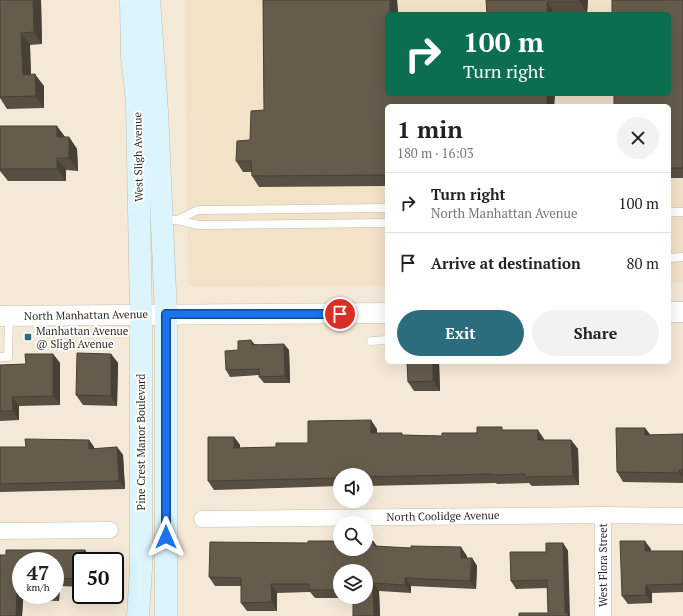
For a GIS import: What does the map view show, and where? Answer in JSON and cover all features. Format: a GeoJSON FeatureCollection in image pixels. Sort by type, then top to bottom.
{"type":"FeatureCollection","features":[{"type":"Feature","properties":{"kind":"main road","name":"West Sligh Avenue"},"geometry":{"type":"LineString","coordinates":[[132,0],[132,56],[137,101],[141,315]]}},
{"type":"Feature","properties":{"kind":"main road","name":"West Sligh Avenue"},"geometry":{"type":"LineString","coordinates":[[149,0],[157,111],[170,220],[166,314]]}},
{"type":"Feature","properties":{"kind":"main road"},"geometry":{"type":"LineString","coordinates":[[166,314],[166,616]]}},
{"type":"Feature","properties":{"kind":"main road","name":"Pine Crest Manor Boulevard"},"geometry":{"type":"LineString","coordinates":[[138,616],[141,569],[141,315]]}},
{"type":"Feature","properties":{"kind":"street"},"geometry":{"type":"LineString","coordinates":[[671,312],[683,312]]}},
{"type":"Feature","properties":{"kind":"street","name":"North Manhattan Avenue"},"geometry":{"type":"LineString","coordinates":[[4,316],[385,313]]}},
{"type":"Feature","properties":{"kind":"street","name":"North Coolidge Avenue"},"geometry":{"type":"LineString","coordinates":[[202,519],[603,515],[683,516]]}},
{"type":"Feature","properties":{"kind":"street","name":"West Flora Street"},"geometry":{"type":"LineString","coordinates":[[603,515],[603,616]]}},
{"type":"Feature","properties":{"kind":"street"},"geometry":{"type":"LineString","coordinates":[[0,530],[110,530]]}},
{"type":"Feature","properties":{"kind":"lane"},"geometry":{"type":"LineString","coordinates":[[170,220],[198,210],[385,208]]}},
{"type":"Feature","properties":{"kind":"lane"},"geometry":{"type":"LineString","coordinates":[[671,212],[683,212]]}},
{"type":"Feature","properties":{"kind":"lane"},"geometry":{"type":"LineString","coordinates":[[170,220],[199,225],[385,223]]}},
{"type":"Feature","properties":{"kind":"lane"},"geometry":{"type":"LineString","coordinates":[[671,258],[683,258]]}},
{"type":"Feature","properties":{"kind":"lane"},"geometry":{"type":"LineString","coordinates":[[0,357],[8,357],[4,316]]}},
{"type":"Feature","properties":{"kind":"lane"},"geometry":{"type":"LineString","coordinates":[[371,341],[385,340]]}},
{"type":"Feature","properties":{"kind":"shaded area"},"geometry":{"type":"Polygon","coordinates":[[[185,0],[683,0],[683,282],[671,282],[671,104],[385,104],[385,285],[192,287],[188,283],[185,0]]]}},
{"type":"Feature","properties":{"kind":"building"},"geometry":{"type":"Polygon","coordinates":[[[0,0],[33,0],[34,32],[21,33],[23,75],[35,74],[36,96],[0,97],[0,0]]]}},
{"type":"Feature","properties":{"kind":"building"},"geometry":{"type":"Polygon","coordinates":[[[263,0],[390,0],[390,12],[385,12],[385,96],[547,96],[547,104],[385,104],[385,175],[252,176],[251,161],[236,161],[237,141],[250,140],[251,111],[264,110],[263,0]]]}},
{"type":"Feature","properties":{"kind":"building"},"geometry":{"type":"Polygon","coordinates":[[[486,0],[580,0],[580,2],[547,2],[547,12],[487,12],[486,0]]]}},
{"type":"Feature","properties":{"kind":"building"},"geometry":{"type":"Polygon","coordinates":[[[612,0],[683,0],[683,168],[671,168],[671,104],[614,104],[614,96],[671,96],[671,12],[612,12],[612,0]]]}},
{"type":"Feature","properties":{"kind":"building"},"geometry":{"type":"Polygon","coordinates":[[[0,126],[57,126],[57,137],[69,137],[69,158],[57,158],[57,169],[0,169],[0,126]]]}},
{"type":"Feature","properties":{"kind":"building"},"geometry":{"type":"Polygon","coordinates":[[[251,340],[252,345],[284,344],[285,376],[259,377],[259,369],[226,370],[225,351],[238,350],[238,341],[251,340]]]}},
{"type":"Feature","properties":{"kind":"building"},"geometry":{"type":"Polygon","coordinates":[[[77,353],[111,354],[111,396],[76,395],[77,353]]]}},
{"type":"Feature","properties":{"kind":"building"},"geometry":{"type":"Polygon","coordinates":[[[25,354],[53,354],[53,396],[12,397],[13,411],[0,411],[0,365],[26,364],[25,354]]]}},
{"type":"Feature","properties":{"kind":"building"},"geometry":{"type":"Polygon","coordinates":[[[407,364],[433,364],[433,381],[408,382],[407,364]]]}},
{"type":"Feature","properties":{"kind":"building"},"geometry":{"type":"Polygon","coordinates":[[[371,420],[371,433],[402,433],[402,435],[442,436],[442,433],[477,433],[477,427],[502,427],[502,430],[538,430],[538,440],[571,440],[573,476],[525,477],[525,474],[491,474],[373,477],[373,468],[333,468],[333,478],[208,481],[208,437],[234,437],[234,448],[276,447],[276,443],[308,443],[308,421],[371,420]]]}},
{"type":"Feature","properties":{"kind":"building"},"geometry":{"type":"Polygon","coordinates":[[[616,428],[645,428],[645,435],[683,434],[683,470],[679,470],[679,473],[617,472],[616,428]]]}},
{"type":"Feature","properties":{"kind":"building"},"geometry":{"type":"Polygon","coordinates":[[[25,439],[89,440],[89,449],[117,447],[119,481],[0,484],[0,447],[26,447],[25,439]]]}},
{"type":"Feature","properties":{"kind":"building"},"geometry":{"type":"Polygon","coordinates":[[[308,541],[333,541],[333,556],[373,556],[373,541],[374,546],[411,548],[411,546],[461,547],[461,558],[472,558],[470,581],[405,578],[405,585],[373,583],[373,564],[333,564],[333,590],[309,590],[309,584],[271,584],[272,602],[241,603],[241,578],[209,577],[210,542],[308,543],[308,541]]]}},
{"type":"Feature","properties":{"kind":"building"},"geometry":{"type":"Polygon","coordinates":[[[620,541],[645,541],[645,551],[683,551],[683,584],[646,585],[646,595],[622,596],[620,541]]]}},
{"type":"Feature","properties":{"kind":"building"},"geometry":{"type":"Polygon","coordinates":[[[546,543],[563,543],[565,613],[568,613],[568,616],[519,616],[519,613],[548,613],[547,580],[511,581],[510,552],[546,552],[546,543]]]}},
{"type":"Feature","properties":{"kind":"building"},"geometry":{"type":"Polygon","coordinates":[[[6,550],[85,550],[85,552],[72,552],[72,579],[64,578],[64,552],[12,552],[12,604],[16,604],[16,616],[0,616],[0,555],[6,555],[6,550]]]}},
{"type":"Feature","properties":{"kind":"building"},"geometry":{"type":"Polygon","coordinates":[[[373,583],[374,616],[353,616],[353,604],[373,604],[373,583]]]}},
{"type":"Feature","properties":{"kind":"place","name":"Manhattan Avenue @ Sligh Avenue"},"geometry":{"type":"Point","coordinates":[28,337]}},
{"type":"Feature","properties":{"kind":"route"},"geometry":{"type":"LineString","coordinates":[[166,537],[166,314],[340,314]]}}]}
